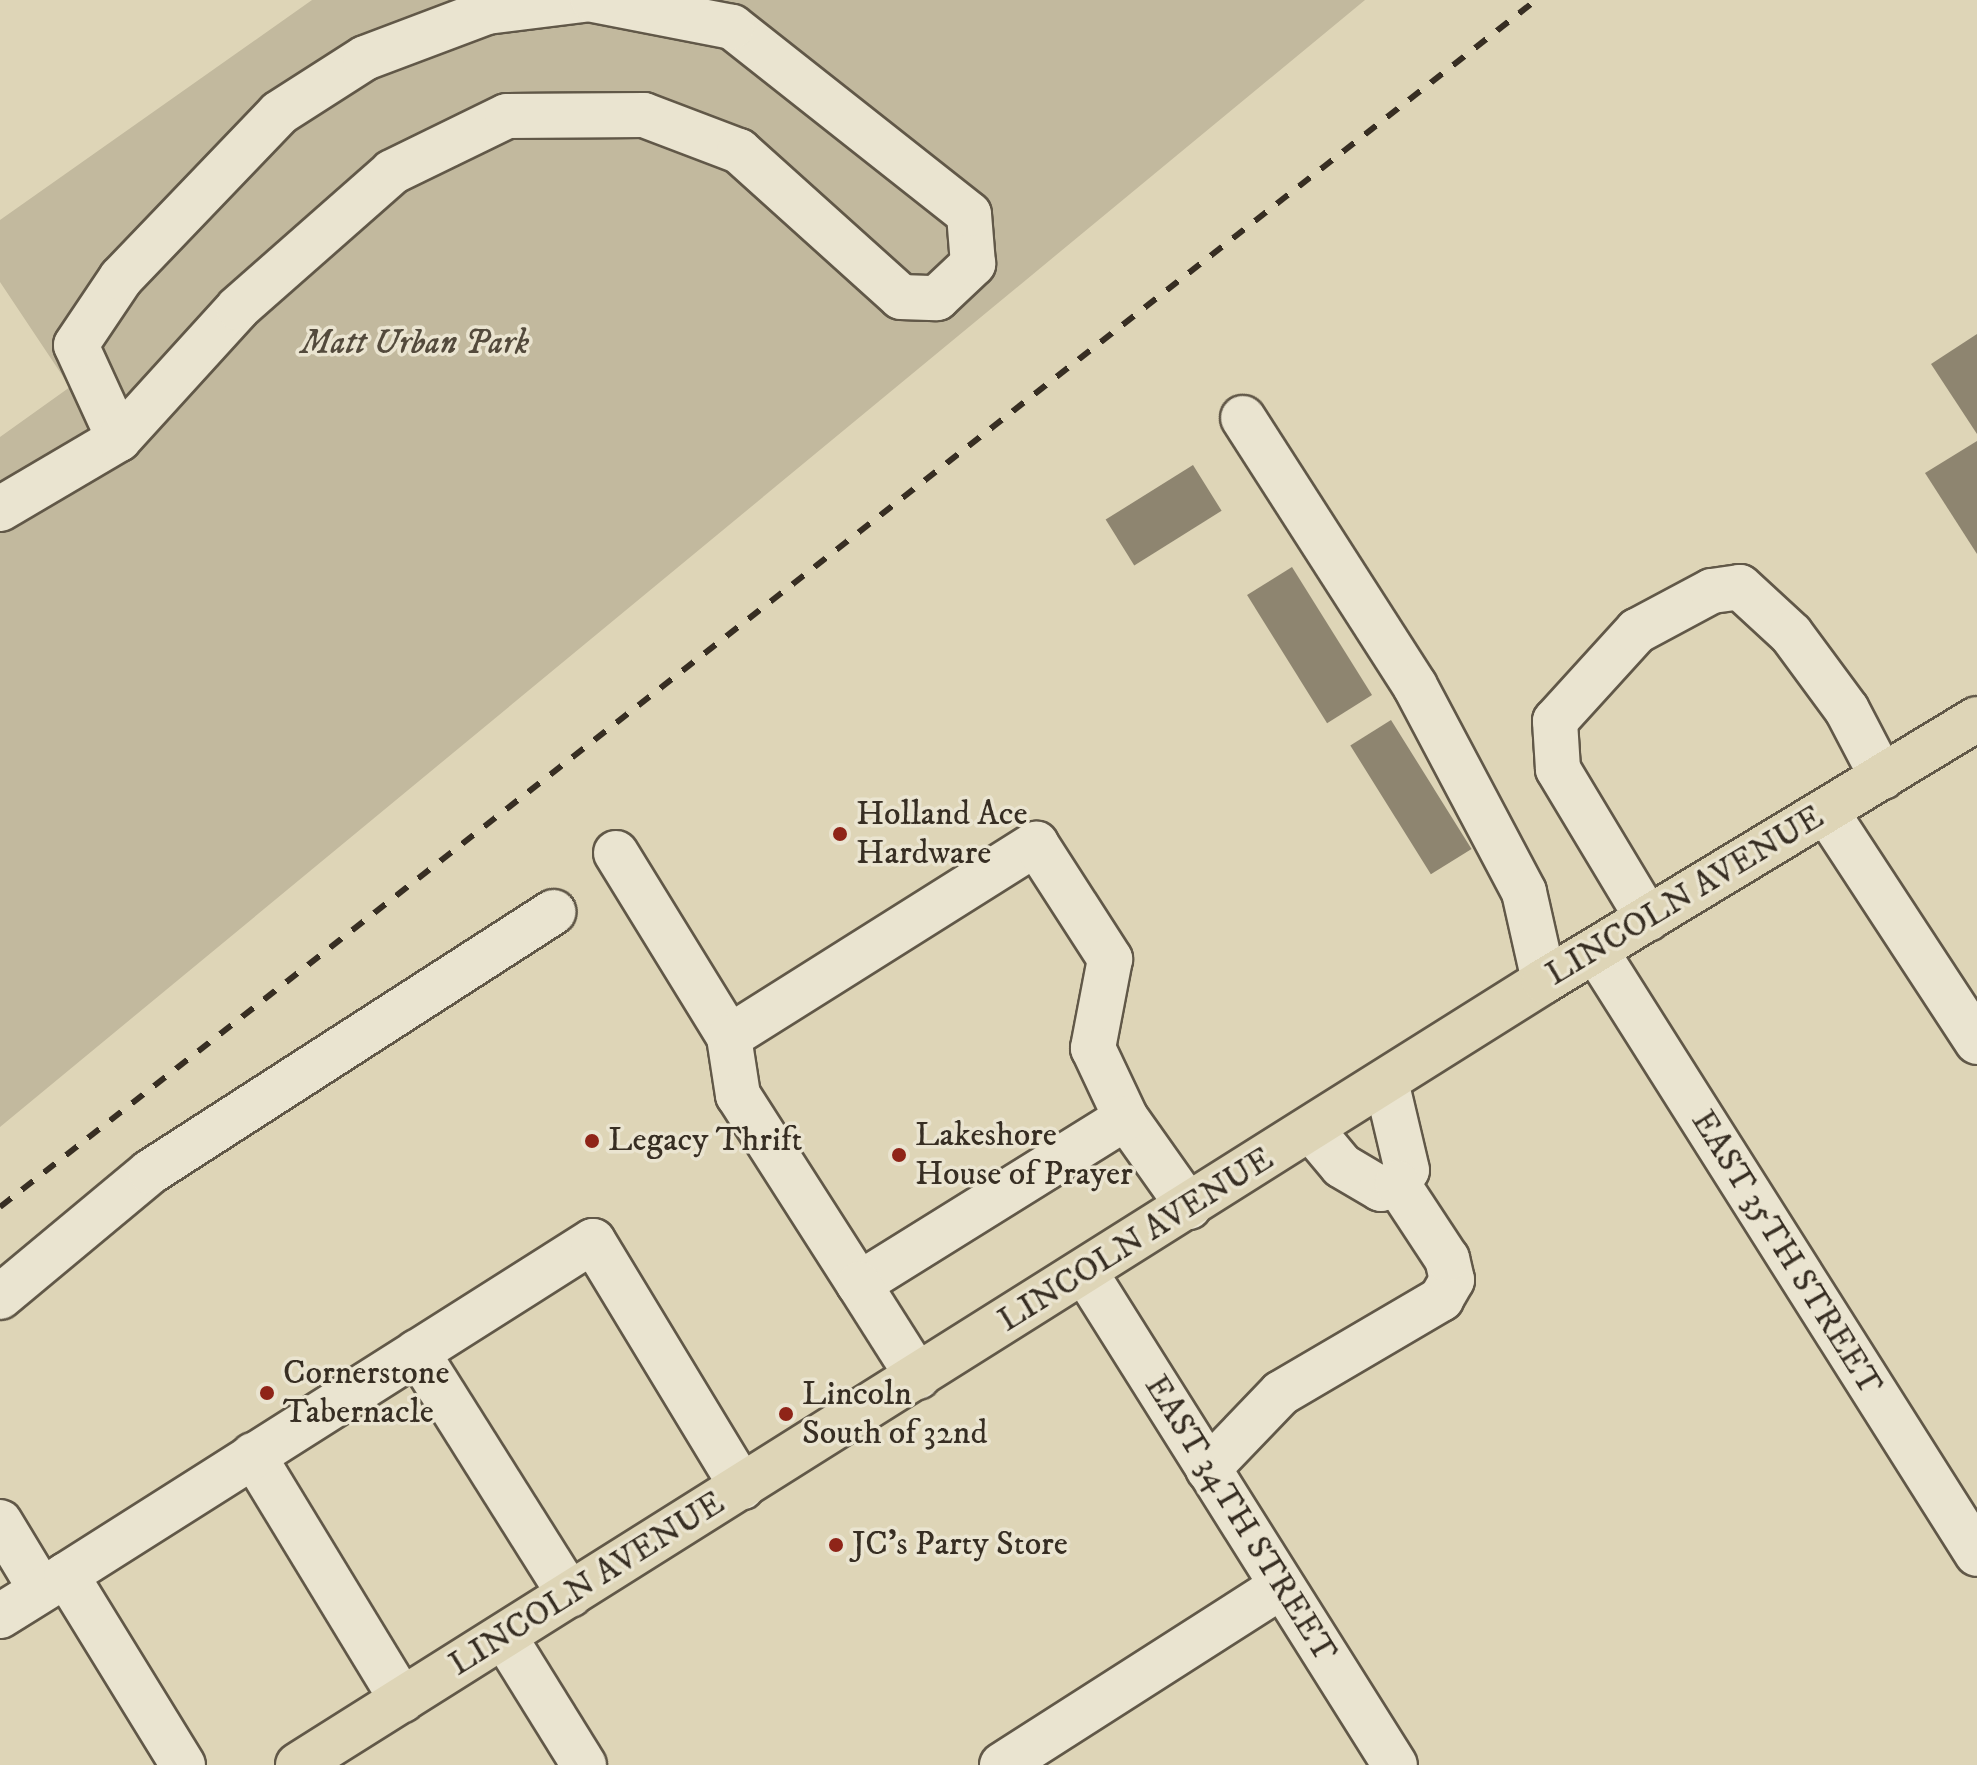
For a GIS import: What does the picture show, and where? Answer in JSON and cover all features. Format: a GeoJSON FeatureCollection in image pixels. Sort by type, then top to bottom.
{"type":"FeatureCollection","features":[{"type":"Feature","properties":{"kind":"main road","name":"LINCOLN AVENUE"},"geometry":{"type":"LineString","coordinates":[[325,1758],[402,1700],[1544,981],[1977,719]]}},
{"type":"Feature","properties":{"kind":"street"},"geometry":{"type":"LineString","coordinates":[[119,439],[76,345],[121,278],[279,113],[378,53],[487,12],[583,0]]}},
{"type":"Feature","properties":{"kind":"street"},"geometry":{"type":"LineString","coordinates":[[0,509],[119,439],[238,308],[392,172],[507,116],[644,115],[739,151],[901,297],[937,298],[973,264],[969,214],[732,27],[593,0]]}},
{"type":"Feature","properties":{"kind":"street"},"geometry":{"type":"LineString","coordinates":[[1243,418],[1415,686],[1524,892],[1544,981]]}},
{"type":"Feature","properties":{"kind":"street"},"geometry":{"type":"LineString","coordinates":[[1648,919],[1558,769],[1555,721],[1637,631],[1712,591],[1740,587],[1791,634],[1847,710],[1882,777]]}},
{"type":"Feature","properties":{"kind":"street"},"geometry":{"type":"LineString","coordinates":[[1826,811],[1977,1042]]}},
{"type":"Feature","properties":{"kind":"street"},"geometry":{"type":"LineString","coordinates":[[729,1037],[1036,844],[1110,959],[1093,1048],[1126,1118],[1189,1207]]}},
{"type":"Feature","properties":{"kind":"street"},"geometry":{"type":"LineString","coordinates":[[616,853],[729,1037],[738,1095],[918,1377]]}},
{"type":"Feature","properties":{"kind":"street"},"geometry":{"type":"LineString","coordinates":[[0,1297],[150,1172],[553,912]]}},
{"type":"Feature","properties":{"kind":"street","name":"EAST 35TH STREET"},"geometry":{"type":"LineString","coordinates":[[1596,951],[1977,1554]]}},
{"type":"Feature","properties":{"kind":"street"},"geometry":{"type":"LineString","coordinates":[[1311,1129],[1342,1166],[1381,1189],[1397,1183],[1407,1170],[1386,1081]]}},
{"type":"Feature","properties":{"kind":"street"},"geometry":{"type":"LineString","coordinates":[[859,1284],[1126,1118]]}},
{"type":"Feature","properties":{"kind":"street"},"geometry":{"type":"LineString","coordinates":[[1208,1469],[1281,1393],[1441,1299],[1452,1280],[1447,1259],[1397,1183]]}},
{"type":"Feature","properties":{"kind":"street"},"geometry":{"type":"LineString","coordinates":[[0,1616],[593,1241],[742,1487]]}},
{"type":"Feature","properties":{"kind":"street","name":"EAST 34TH STREET"},"geometry":{"type":"LineString","coordinates":[[1085,1272],[1395,1765]]}},
{"type":"Feature","properties":{"kind":"street"},"geometry":{"type":"LineString","coordinates":[[417,1352],[570,1595]]}},
{"type":"Feature","properties":{"kind":"street"},"geometry":{"type":"LineString","coordinates":[[253,1455],[402,1700]]}},
{"type":"Feature","properties":{"kind":"street"},"geometry":{"type":"LineString","coordinates":[[0,1522],[54,1582],[183,1765]]}},
{"type":"Feature","properties":{"kind":"street"},"geometry":{"type":"LineString","coordinates":[[1002,1765],[1282,1586]]}},
{"type":"Feature","properties":{"kind":"street"},"geometry":{"type":"LineString","coordinates":[[504,1636],[584,1765]]}},
{"type":"Feature","properties":{"kind":"green space","name":"Matt Urban Park"},"geometry":{"type":"Polygon","coordinates":[[[312,0],[1365,0],[0,1127],[0,437],[70,387],[0,282],[0,220],[312,0]]]}},
{"type":"Feature","properties":{"kind":"building"},"geometry":{"type":"Polygon","coordinates":[[[1977,334],[1977,434],[1931,364],[1977,334]]]}},
{"type":"Feature","properties":{"kind":"building"},"geometry":{"type":"Polygon","coordinates":[[[1977,441],[1977,554],[1925,473],[1977,441]]]}},
{"type":"Feature","properties":{"kind":"building"},"geometry":{"type":"Polygon","coordinates":[[[1193,465],[1222,511],[1134,565],[1106,520],[1193,465]]]}},
{"type":"Feature","properties":{"kind":"building"},"geometry":{"type":"Polygon","coordinates":[[[1292,567],[1372,695],[1327,723],[1247,595],[1292,567]]]}},
{"type":"Feature","properties":{"kind":"building"},"geometry":{"type":"Polygon","coordinates":[[[1391,720],[1472,849],[1431,874],[1350,745],[1391,720]]]}},
{"type":"Feature","properties":{"kind":"railway"},"geometry":{"type":"LineString","coordinates":[[0,1207],[1536,0]]}},
{"type":"Feature","properties":{"kind":"place","name":"Holland Ace Hardware"},"geometry":{"type":"Point","coordinates":[840,834]}},
{"type":"Feature","properties":{"kind":"place","name":"Legacy Thrift"},"geometry":{"type":"Point","coordinates":[592,1141]}},
{"type":"Feature","properties":{"kind":"place","name":"Lakeshore House of Prayer"},"geometry":{"type":"Point","coordinates":[899,1155]}},
{"type":"Feature","properties":{"kind":"place","name":"Cornerstone Tabernacle"},"geometry":{"type":"Point","coordinates":[267,1393]}},
{"type":"Feature","properties":{"kind":"place","name":"Lincoln South of 32nd"},"geometry":{"type":"Point","coordinates":[786,1414]}},
{"type":"Feature","properties":{"kind":"place","name":"JC's Party Store"},"geometry":{"type":"Point","coordinates":[836,1545]}}]}
